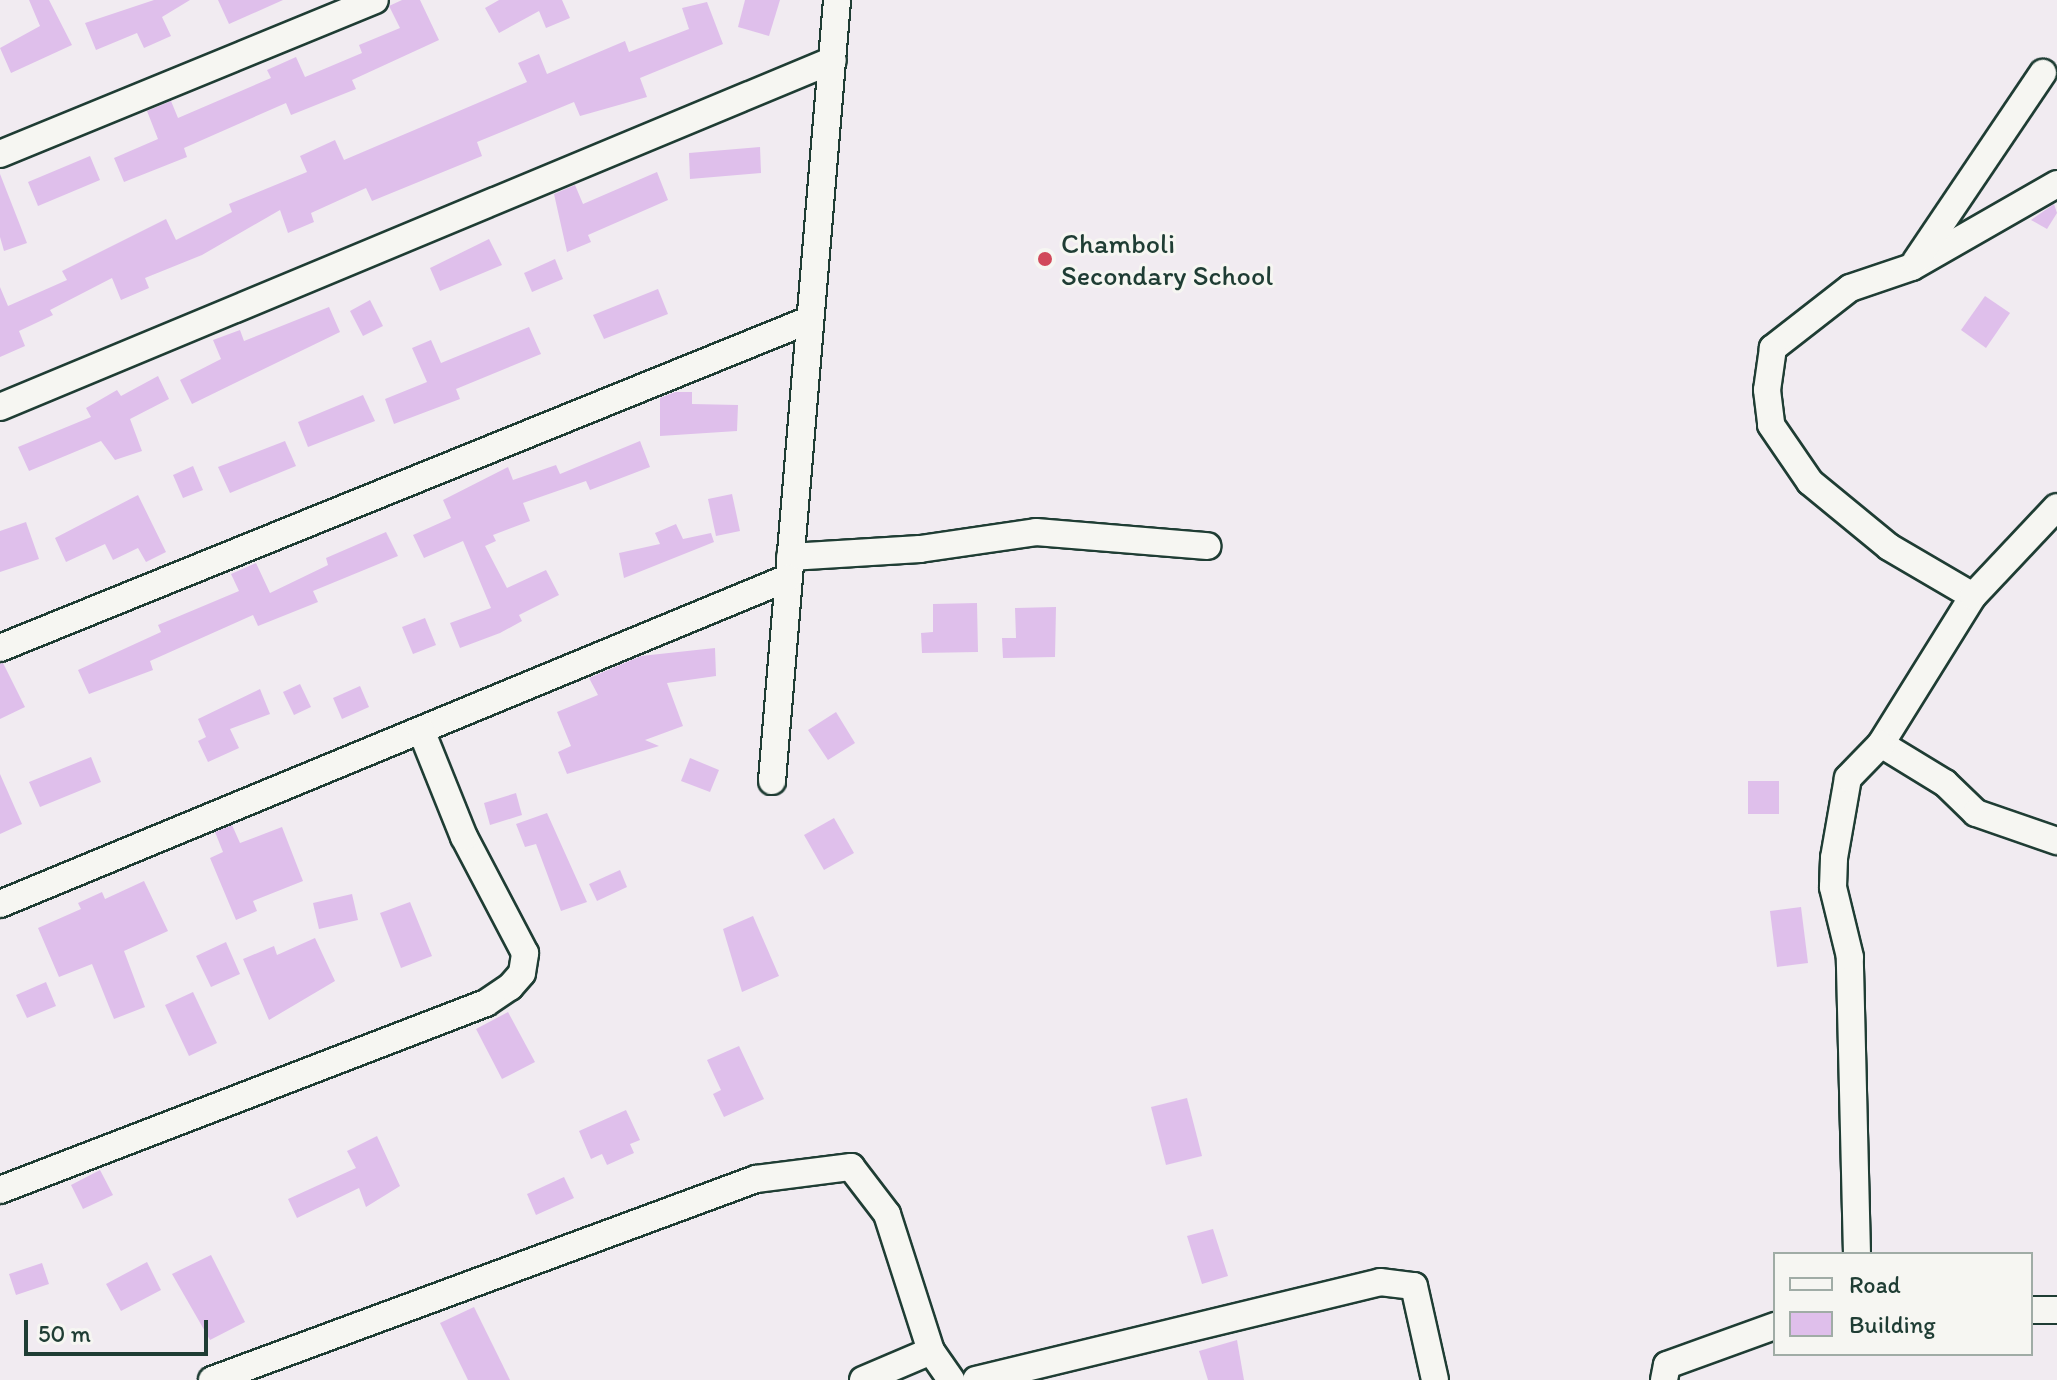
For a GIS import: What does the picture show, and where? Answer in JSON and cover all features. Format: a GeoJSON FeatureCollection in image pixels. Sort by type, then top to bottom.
{"type":"FeatureCollection","features":[{"type":"Feature","properties":{"kind":"street"},"geometry":{"type":"LineString","coordinates":[[0,154],[375,0]]}},
{"type":"Feature","properties":{"kind":"street"},"geometry":{"type":"LineString","coordinates":[[772,781],[837,0]]}},
{"type":"Feature","properties":{"kind":"street"},"geometry":{"type":"LineString","coordinates":[[0,407],[833,60]]}},
{"type":"Feature","properties":{"kind":"street"},"geometry":{"type":"LineString","coordinates":[[1912,267],[2043,73]]}},
{"type":"Feature","properties":{"kind":"street"},"geometry":{"type":"LineString","coordinates":[[1973,596],[1889,547],[1832,502],[1785,452],[1771,425],[1767,390],[1773,348],[1850,288],[1912,267],[2057,184]]}},
{"type":"Feature","properties":{"kind":"street"},"geometry":{"type":"LineString","coordinates":[[0,648],[809,320]]}},
{"type":"Feature","properties":{"kind":"street"},"geometry":{"type":"LineString","coordinates":[[1857,1252],[1850,957],[1833,887],[1834,858],[1848,778],[1881,744],[1973,596],[2057,507]]}},
{"type":"Feature","properties":{"kind":"street"},"geometry":{"type":"LineString","coordinates":[[0,904],[421,730],[789,568],[1036,532],[1207,546]]}},
{"type":"Feature","properties":{"kind":"street"},"geometry":{"type":"LineString","coordinates":[[0,1190],[486,1003],[510,987],[522,973],[525,953],[464,837],[421,730]]}},
{"type":"Feature","properties":{"kind":"street"},"geometry":{"type":"LineString","coordinates":[[1881,744],[1945,783],[1976,813],[2057,841]]}},
{"type":"Feature","properties":{"kind":"street"},"geometry":{"type":"LineString","coordinates":[[214,1380],[756,1179],[851,1167],[887,1214],[931,1351],[951,1380]]}},
{"type":"Feature","properties":{"kind":"street"},"geometry":{"type":"LineString","coordinates":[[976,1380],[1380,1282],[1414,1286],[1435,1380]]}},
{"type":"Feature","properties":{"kind":"street"},"geometry":{"type":"LineString","coordinates":[[2033,1310],[2057,1310]]}},
{"type":"Feature","properties":{"kind":"street"},"geometry":{"type":"LineString","coordinates":[[1664,1380],[1667,1365],[1773,1327]]}},
{"type":"Feature","properties":{"kind":"street"},"geometry":{"type":"LineString","coordinates":[[863,1380],[931,1351]]}},
{"type":"Feature","properties":{"kind":"building"},"geometry":{"type":"Polygon","coordinates":[[[29,0],[49,0],[72,45],[11,73],[0,48],[40,26],[29,0]]]}},
{"type":"Feature","properties":{"kind":"building"},"geometry":{"type":"Polygon","coordinates":[[[154,0],[190,0],[162,17],[171,36],[144,48],[137,33],[96,50],[85,23],[154,0]]]}},
{"type":"Feature","properties":{"kind":"building"},"geometry":{"type":"Polygon","coordinates":[[[218,0],[283,0],[229,24],[218,0]]]}},
{"type":"Feature","properties":{"kind":"building"},"geometry":{"type":"Polygon","coordinates":[[[402,0],[420,0],[439,40],[352,80],[356,89],[291,115],[286,103],[184,148],[187,157],[124,182],[114,158],[158,139],[147,111],[171,101],[178,118],[271,78],[267,70],[296,57],[305,77],[362,53],[359,45],[400,28],[389,6],[402,0]]]}},
{"type":"Feature","properties":{"kind":"building"},"geometry":{"type":"Polygon","coordinates":[[[499,0],[562,0],[570,18],[546,28],[539,11],[499,33],[485,8],[499,0]]]}},
{"type":"Feature","properties":{"kind":"building"},"geometry":{"type":"Polygon","coordinates":[[[745,0],[780,0],[769,36],[738,27],[745,0]]]}},
{"type":"Feature","properties":{"kind":"building"},"geometry":{"type":"Polygon","coordinates":[[[707,2],[723,44],[640,78],[647,97],[580,116],[574,102],[477,142],[482,156],[372,201],[366,188],[311,213],[314,222],[288,233],[280,210],[202,255],[145,278],[149,288],[121,300],[112,278],[50,310],[53,315],[19,331],[25,346],[0,357],[0,287],[8,306],[67,280],[62,271],[166,219],[176,240],[232,212],[229,204],[307,172],[300,156],[335,140],[344,160],[527,82],[518,63],[539,54],[547,74],[625,41],[629,52],[689,29],[682,8],[707,2]]]}},
{"type":"Feature","properties":{"kind":"building"},"geometry":{"type":"Polygon","coordinates":[[[760,147],[761,173],[690,179],[689,153],[760,147]]]}},
{"type":"Feature","properties":{"kind":"building"},"geometry":{"type":"Polygon","coordinates":[[[90,156],[100,180],[38,206],[28,182],[90,156]]]}},
{"type":"Feature","properties":{"kind":"building"},"geometry":{"type":"Polygon","coordinates":[[[657,172],[668,200],[588,235],[591,242],[567,252],[554,194],[575,185],[583,204],[657,172]]]}},
{"type":"Feature","properties":{"kind":"building"},"geometry":{"type":"Polygon","coordinates":[[[0,174],[27,243],[4,251],[0,237],[0,174]]]}},
{"type":"Feature","properties":{"kind":"building"},"geometry":{"type":"Polygon","coordinates":[[[2054,204],[2057,213],[2047,229],[2031,220],[2054,204]]]}},
{"type":"Feature","properties":{"kind":"building"},"geometry":{"type":"Polygon","coordinates":[[[489,239],[502,265],[440,291],[430,268],[489,239]]]}},
{"type":"Feature","properties":{"kind":"building"},"geometry":{"type":"Polygon","coordinates":[[[555,259],[563,279],[532,292],[524,273],[555,259]]]}},
{"type":"Feature","properties":{"kind":"building"},"geometry":{"type":"Polygon","coordinates":[[[658,289],[668,314],[604,339],[593,315],[658,289]]]}},
{"type":"Feature","properties":{"kind":"building"},"geometry":{"type":"Polygon","coordinates":[[[1985,296],[2010,313],[1986,348],[1961,330],[1985,296]]]}},
{"type":"Feature","properties":{"kind":"building"},"geometry":{"type":"Polygon","coordinates":[[[370,300],[383,326],[363,336],[350,311],[370,300]]]}},
{"type":"Feature","properties":{"kind":"building"},"geometry":{"type":"Polygon","coordinates":[[[329,307],[340,332],[192,404],[180,380],[221,359],[213,340],[240,330],[244,341],[329,307]]]}},
{"type":"Feature","properties":{"kind":"building"},"geometry":{"type":"Polygon","coordinates":[[[529,327],[541,354],[456,389],[460,399],[394,424],[385,399],[427,382],[412,348],[431,340],[441,363],[529,327]]]}},
{"type":"Feature","properties":{"kind":"building"},"geometry":{"type":"Polygon","coordinates":[[[158,376],[169,399],[130,419],[142,451],[115,460],[101,441],[29,471],[18,447],[91,417],[86,408],[117,390],[121,396],[158,376]]]}},
{"type":"Feature","properties":{"kind":"building"},"geometry":{"type":"Polygon","coordinates":[[[675,392],[692,392],[692,404],[738,405],[737,431],[660,436],[660,398],[675,392]]]}},
{"type":"Feature","properties":{"kind":"building"},"geometry":{"type":"Polygon","coordinates":[[[363,395],[375,421],[308,447],[298,422],[363,395]]]}},
{"type":"Feature","properties":{"kind":"building"},"geometry":{"type":"Polygon","coordinates":[[[285,441],[296,466],[230,493],[218,467],[285,441]]]}},
{"type":"Feature","properties":{"kind":"building"},"geometry":{"type":"Polygon","coordinates":[[[640,441],[650,467],[590,490],[586,481],[523,503],[530,521],[493,535],[496,541],[485,546],[507,588],[546,570],[559,595],[519,615],[522,621],[500,633],[460,648],[450,623],[491,608],[463,541],[424,558],[413,535],[451,518],[443,500],[508,467],[513,480],[556,465],[560,474],[640,441]]]}},
{"type":"Feature","properties":{"kind":"building"},"geometry":{"type":"Polygon","coordinates":[[[193,466],[203,490],[183,498],[173,475],[193,466]]]}},
{"type":"Feature","properties":{"kind":"building"},"geometry":{"type":"Polygon","coordinates":[[[732,494],[740,531],[716,536],[708,499],[732,494]]]}},
{"type":"Feature","properties":{"kind":"building"},"geometry":{"type":"Polygon","coordinates":[[[138,495],[166,552],[146,562],[138,548],[113,560],[105,544],[66,562],[55,538],[138,495]]]}},
{"type":"Feature","properties":{"kind":"building"},"geometry":{"type":"Polygon","coordinates":[[[26,522],[39,559],[0,572],[0,531],[26,522]]]}},
{"type":"Feature","properties":{"kind":"building"},"geometry":{"type":"Polygon","coordinates":[[[676,524],[683,539],[711,533],[714,542],[624,578],[619,553],[660,544],[655,533],[676,524]]]}},
{"type":"Feature","properties":{"kind":"building"},"geometry":{"type":"Polygon","coordinates":[[[386,532],[398,556],[313,591],[318,602],[258,626],[253,615],[150,661],[153,670],[89,694],[78,670],[161,632],[158,625],[239,591],[231,574],[256,563],[270,593],[328,565],[326,558],[386,532]]]}},
{"type":"Feature","properties":{"kind":"building"},"geometry":{"type":"Polygon","coordinates":[[[977,603],[978,652],[922,653],[921,633],[933,632],[933,604],[977,603]]]}},
{"type":"Feature","properties":{"kind":"building"},"geometry":{"type":"Polygon","coordinates":[[[1056,607],[1055,657],[1003,658],[1002,638],[1016,638],[1015,608],[1056,607]]]}},
{"type":"Feature","properties":{"kind":"building"},"geometry":{"type":"Polygon","coordinates":[[[425,618],[436,645],[413,654],[402,627],[425,618]]]}},
{"type":"Feature","properties":{"kind":"building"},"geometry":{"type":"Polygon","coordinates":[[[715,648],[716,676],[667,683],[683,726],[645,740],[659,746],[567,774],[558,752],[571,746],[557,712],[598,695],[589,678],[641,656],[715,648]]]}},
{"type":"Feature","properties":{"kind":"building"},"geometry":{"type":"Polygon","coordinates":[[[3,663],[25,707],[0,719],[0,664],[3,663]]]}},
{"type":"Feature","properties":{"kind":"building"},"geometry":{"type":"Polygon","coordinates":[[[300,684],[311,707],[294,715],[283,692],[300,684]]]}},
{"type":"Feature","properties":{"kind":"building"},"geometry":{"type":"Polygon","coordinates":[[[360,686],[369,707],[342,719],[333,698],[360,686]]]}},
{"type":"Feature","properties":{"kind":"building"},"geometry":{"type":"Polygon","coordinates":[[[260,689],[270,714],[230,729],[239,748],[208,762],[198,741],[206,737],[198,719],[260,689]]]}},
{"type":"Feature","properties":{"kind":"building"},"geometry":{"type":"Polygon","coordinates":[[[836,712],[855,743],[828,760],[808,730],[836,712]]]}},
{"type":"Feature","properties":{"kind":"building"},"geometry":{"type":"Polygon","coordinates":[[[91,757],[101,782],[40,807],[29,782],[91,757]]]}},
{"type":"Feature","properties":{"kind":"building"},"geometry":{"type":"Polygon","coordinates":[[[690,758],[719,770],[710,792],[681,781],[690,758]]]}},
{"type":"Feature","properties":{"kind":"building"},"geometry":{"type":"Polygon","coordinates":[[[0,774],[22,824],[0,834],[0,774]]]}},
{"type":"Feature","properties":{"kind":"building"},"geometry":{"type":"Polygon","coordinates":[[[1748,781],[1779,781],[1779,814],[1748,814],[1748,781]]]}},
{"type":"Feature","properties":{"kind":"building"},"geometry":{"type":"Polygon","coordinates":[[[516,793],[522,815],[490,825],[484,803],[516,793]]]}},
{"type":"Feature","properties":{"kind":"building"},"geometry":{"type":"Polygon","coordinates":[[[547,813],[587,902],[561,911],[536,844],[525,847],[516,824],[547,813]]]}},
{"type":"Feature","properties":{"kind":"building"},"geometry":{"type":"Polygon","coordinates":[[[834,818],[854,853],[824,870],[804,835],[834,818]]]}},
{"type":"Feature","properties":{"kind":"building"},"geometry":{"type":"Polygon","coordinates":[[[232,825],[240,843],[282,827],[303,881],[253,901],[257,911],[236,920],[210,858],[223,852],[215,832],[232,825]]]}},
{"type":"Feature","properties":{"kind":"building"},"geometry":{"type":"Polygon","coordinates":[[[620,870],[627,887],[597,901],[589,884],[620,870]]]}},
{"type":"Feature","properties":{"kind":"building"},"geometry":{"type":"Polygon","coordinates":[[[144,881],[168,931],[124,951],[145,1007],[114,1019],[92,964],[59,977],[38,928],[81,909],[78,903],[102,892],[105,899],[144,881]]]}},
{"type":"Feature","properties":{"kind":"building"},"geometry":{"type":"Polygon","coordinates":[[[352,894],[358,920],[319,929],[313,903],[352,894]]]}},
{"type":"Feature","properties":{"kind":"building"},"geometry":{"type":"Polygon","coordinates":[[[410,902],[432,956],[401,968],[380,913],[410,902]]]}},
{"type":"Feature","properties":{"kind":"building"},"geometry":{"type":"Polygon","coordinates":[[[1801,907],[1808,963],[1777,967],[1770,911],[1801,907]]]}},
{"type":"Feature","properties":{"kind":"building"},"geometry":{"type":"Polygon","coordinates":[[[753,916],[779,976],[742,992],[723,929],[753,916]]]}},
{"type":"Feature","properties":{"kind":"building"},"geometry":{"type":"Polygon","coordinates":[[[315,938],[335,981],[269,1020],[243,959],[274,946],[277,955],[315,938]]]}},
{"type":"Feature","properties":{"kind":"building"},"geometry":{"type":"Polygon","coordinates":[[[226,942],[240,974],[211,987],[196,956],[226,942]]]}},
{"type":"Feature","properties":{"kind":"building"},"geometry":{"type":"Polygon","coordinates":[[[46,982],[56,1006],[27,1018],[16,995],[46,982]]]}},
{"type":"Feature","properties":{"kind":"building"},"geometry":{"type":"Polygon","coordinates":[[[193,992],[217,1043],[189,1056],[165,1005],[193,992]]]}},
{"type":"Feature","properties":{"kind":"building"},"geometry":{"type":"Polygon","coordinates":[[[508,1012],[535,1062],[502,1079],[476,1029],[508,1012]]]}},
{"type":"Feature","properties":{"kind":"building"},"geometry":{"type":"Polygon","coordinates":[[[739,1046],[764,1099],[724,1117],[713,1094],[721,1090],[707,1060],[739,1046]]]}},
{"type":"Feature","properties":{"kind":"building"},"geometry":{"type":"Polygon","coordinates":[[[1187,1098],[1202,1156],[1166,1165],[1151,1107],[1187,1098]]]}},
{"type":"Feature","properties":{"kind":"building"},"geometry":{"type":"Polygon","coordinates":[[[626,1110],[640,1140],[630,1144],[634,1153],[607,1165],[602,1154],[591,1159],[579,1131],[626,1110]]]}},
{"type":"Feature","properties":{"kind":"building"},"geometry":{"type":"Polygon","coordinates":[[[377,1136],[400,1186],[366,1207],[359,1188],[297,1218],[288,1199],[356,1168],[347,1151],[377,1136]]]}},
{"type":"Feature","properties":{"kind":"building"},"geometry":{"type":"Polygon","coordinates":[[[100,1170],[113,1195],[83,1209],[71,1185],[100,1170]]]}},
{"type":"Feature","properties":{"kind":"building"},"geometry":{"type":"Polygon","coordinates":[[[564,1177],[574,1198],[536,1215],[527,1194],[564,1177]]]}},
{"type":"Feature","properties":{"kind":"building"},"geometry":{"type":"Polygon","coordinates":[[[1213,1229],[1228,1276],[1202,1284],[1187,1236],[1213,1229]]]}},
{"type":"Feature","properties":{"kind":"building"},"geometry":{"type":"Polygon","coordinates":[[[211,1255],[245,1322],[210,1340],[172,1274],[211,1255]]]}},
{"type":"Feature","properties":{"kind":"building"},"geometry":{"type":"Polygon","coordinates":[[[147,1262],[161,1290],[121,1311],[106,1284],[147,1262]]]}},
{"type":"Feature","properties":{"kind":"building"},"geometry":{"type":"Polygon","coordinates":[[[42,1263],[49,1284],[16,1295],[9,1274],[42,1263]]]}},
{"type":"Feature","properties":{"kind":"building"},"geometry":{"type":"Polygon","coordinates":[[[474,1307],[510,1380],[468,1380],[440,1323],[474,1307]]]}},
{"type":"Feature","properties":{"kind":"building"},"geometry":{"type":"Polygon","coordinates":[[[1237,1340],[1244,1380],[1208,1380],[1199,1351],[1237,1340]]]}},
{"type":"Feature","properties":{"kind":"place","name":"Chamboli Secondary School"},"geometry":{"type":"Point","coordinates":[1045,259]}}]}
